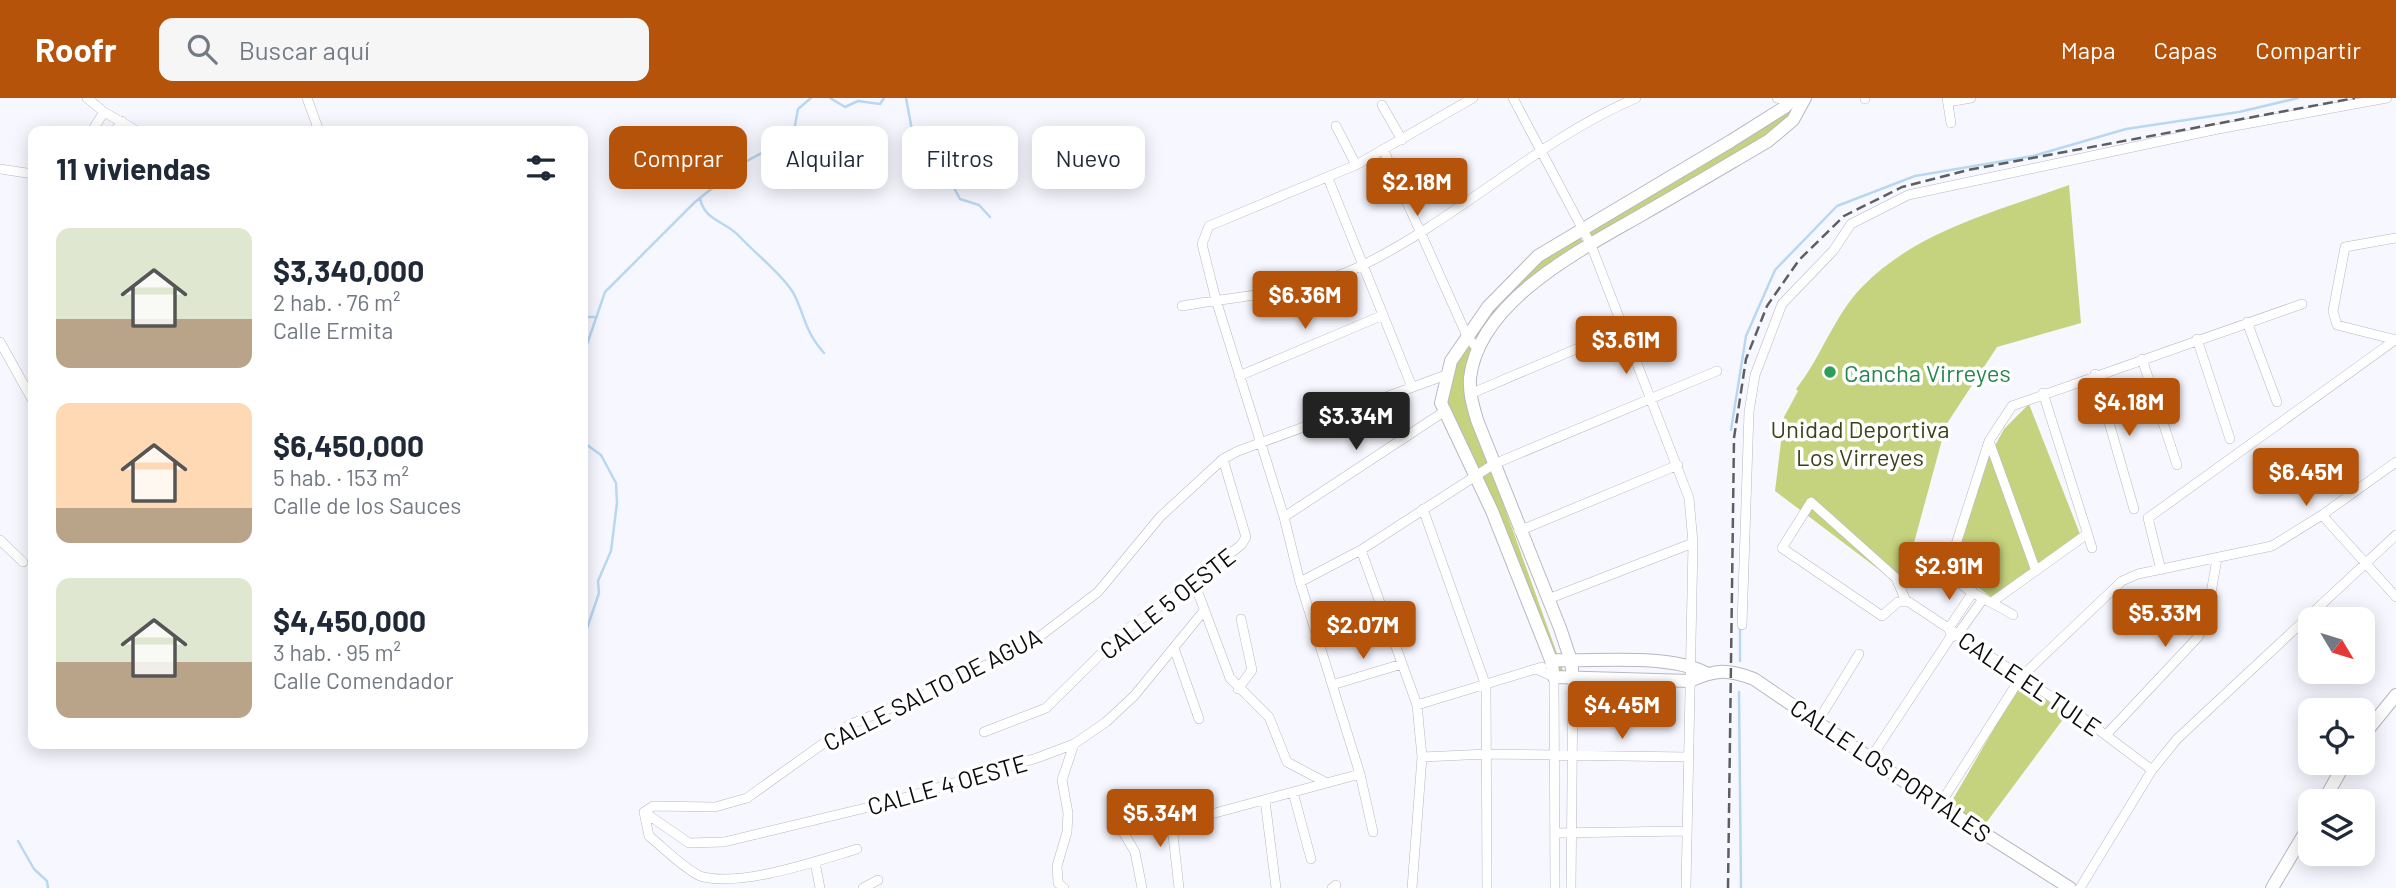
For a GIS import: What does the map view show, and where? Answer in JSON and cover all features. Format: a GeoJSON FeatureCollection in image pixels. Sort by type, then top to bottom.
{"type":"FeatureCollection","features":[{"type":"Feature","properties":{"kind":"street"},"geometry":{"type":"LineString","coordinates":[[87,98],[104,112],[130,126]]}},
{"type":"Feature","properties":{"kind":"street"},"geometry":{"type":"LineString","coordinates":[[307,98],[317,126]]}},
{"type":"Feature","properties":{"kind":"street"},"geometry":{"type":"LineString","coordinates":[[1373,832],[1360,774],[1300,582],[1284,517],[1216,300],[1202,244],[1209,226],[1356,165],[1473,98]]}},
{"type":"Feature","properties":{"kind":"street"},"geometry":{"type":"LineString","coordinates":[[1513,98],[1591,245],[1689,498],[1693,542],[1686,888]]}},
{"type":"Feature","properties":{"kind":"street"},"geometry":{"type":"LineString","coordinates":[[1182,306],[1290,290],[1362,266],[1422,232],[1543,151],[1636,98]]}},
{"type":"Feature","properties":{"kind":"street"},"geometry":{"type":"LineString","coordinates":[[1777,98],[1797,99]]}},
{"type":"Feature","properties":{"kind":"street"},"geometry":{"type":"LineString","coordinates":[[1951,122],[1947,100],[1971,98]]}},
{"type":"Feature","properties":{"kind":"street"},"geometry":{"type":"LineString","coordinates":[[1742,625],[1749,412],[1755,375],[1782,303],[1833,251],[1851,224],[1908,195],[2213,130],[2388,98]]}},
{"type":"Feature","properties":{"kind":"street"},"geometry":{"type":"LineString","coordinates":[[1555,888],[1554,677],[1551,660],[1475,474],[1444,411],[1441,397],[1446,375],[1467,335],[1496,296],[1527,266],[1797,99]]}},
{"type":"Feature","properties":{"kind":"street"},"geometry":{"type":"LineString","coordinates":[[1571,888],[1571,661],[1519,531],[1470,394],[1472,369],[1479,351],[1511,303],[1548,269],[1768,141],[1793,120],[1797,99]]}},
{"type":"Feature","properties":{"kind":"street"},"geometry":{"type":"LineString","coordinates":[[1382,106],[1402,140]]}},
{"type":"Feature","properties":{"kind":"street"},"geometry":{"type":"LineString","coordinates":[[95,126],[104,112]]}},
{"type":"Feature","properties":{"kind":"street"},"geometry":{"type":"LineString","coordinates":[[118,126],[122,121]]}},
{"type":"Feature","properties":{"kind":"street"},"geometry":{"type":"LineString","coordinates":[[1336,126],[1356,165]]}},
{"type":"Feature","properties":{"kind":"street"},"geometry":{"type":"LineString","coordinates":[[1384,151],[1467,335],[1479,351]]}},
{"type":"Feature","properties":{"kind":"street"},"geometry":{"type":"LineString","coordinates":[[0,169],[28,173]]}},
{"type":"Feature","properties":{"kind":"street"},"geometry":{"type":"LineString","coordinates":[[1328,178],[1412,387]]}},
{"type":"Feature","properties":{"kind":"street"},"geometry":{"type":"LineString","coordinates":[[2395,340],[2347,328],[2333,320],[2345,247],[2396,238]]}},
{"type":"Feature","properties":{"kind":"street"},"geometry":{"type":"LineString","coordinates":[[2013,615],[1973,592],[1952,574],[1949,566],[1989,441],[2012,405],[2302,303]]}},
{"type":"Feature","properties":{"kind":"street"},"geometry":{"type":"LineString","coordinates":[[1239,376],[1383,314]]}},
{"type":"Feature","properties":{"kind":"street"},"geometry":{"type":"LineString","coordinates":[[2247,322],[2277,402]]}},
{"type":"Feature","properties":{"kind":"street"},"geometry":{"type":"LineString","coordinates":[[1470,394],[1623,329]]}},
{"type":"Feature","properties":{"kind":"street"},"geometry":{"type":"LineString","coordinates":[[2197,339],[2230,439]]}},
{"type":"Feature","properties":{"kind":"street"},"geometry":{"type":"LineString","coordinates":[[2161,570],[2148,518],[2395,340]]}},
{"type":"Feature","properties":{"kind":"street"},"geometry":{"type":"LineString","coordinates":[[0,342],[28,392]]}},
{"type":"Feature","properties":{"kind":"street"},"geometry":{"type":"LineString","coordinates":[[2142,359],[2177,466]]}},
{"type":"Feature","properties":{"kind":"street"},"geometry":{"type":"LineString","coordinates":[[1300,582],[1361,550],[1494,464],[1717,371]]}},
{"type":"Feature","properties":{"kind":"street"},"geometry":{"type":"LineString","coordinates":[[2095,374],[2134,509]]}},
{"type":"Feature","properties":{"kind":"street","name":"CALLE SALTO DE AGUA"},"geometry":{"type":"LineString","coordinates":[[644,813],[661,806],[715,807],[747,798],[841,730],[927,693],[966,672],[998,661],[1040,637],[1098,592],[1160,517],[1223,459],[1259,443],[1446,375]]}},
{"type":"Feature","properties":{"kind":"street"},"geometry":{"type":"LineString","coordinates":[[2043,393],[2092,548]]}},
{"type":"Feature","properties":{"kind":"street"},"geometry":{"type":"LineString","coordinates":[[1284,517],[1444,411]]}},
{"type":"Feature","properties":{"kind":"street"},"geometry":{"type":"LineString","coordinates":[[1989,441],[2036,571]]}},
{"type":"Feature","properties":{"kind":"street","name":"CALLE 5 OESTE"},"geometry":{"type":"LineString","coordinates":[[984,732],[1046,708],[1123,632],[1241,545],[1246,537],[1223,459]]}},
{"type":"Feature","properties":{"kind":"street"},"geometry":{"type":"LineString","coordinates":[[1940,806],[2021,677],[2122,581],[2138,574],[2272,546],[2322,515],[2396,462]]}},
{"type":"Feature","properties":{"kind":"street"},"geometry":{"type":"LineString","coordinates":[[1519,531],[1678,466]]}},
{"type":"Feature","properties":{"kind":"street","name":"CALLE EL TULE"},"geometry":{"type":"LineString","coordinates":[[1906,601],[1898,602],[1882,616],[1782,548],[1811,502],[1896,578],[1906,601],[2106,735],[2152,770]]}},
{"type":"Feature","properties":{"kind":"street"},"geometry":{"type":"LineString","coordinates":[[1423,509],[1486,687],[1487,888]]}},
{"type":"Feature","properties":{"kind":"street"},"geometry":{"type":"LineString","coordinates":[[2322,515],[2396,597]]}},
{"type":"Feature","properties":{"kind":"street"},"geometry":{"type":"LineString","coordinates":[[1952,633],[1988,600],[2036,571],[2087,534]]}},
{"type":"Feature","properties":{"kind":"street"},"geometry":{"type":"LineString","coordinates":[[2080,888],[2152,770],[2177,739],[2396,535]]}},
{"type":"Feature","properties":{"kind":"street"},"geometry":{"type":"LineString","coordinates":[[0,540],[23,562]]}},
{"type":"Feature","properties":{"kind":"street"},"geometry":{"type":"LineString","coordinates":[[1548,598],[1693,542]]}},
{"type":"Feature","properties":{"kind":"street"},"geometry":{"type":"LineString","coordinates":[[1361,550],[1417,705],[1422,757],[1412,888]]}},
{"type":"Feature","properties":{"kind":"street"},"geometry":{"type":"LineString","coordinates":[[2106,735],[2198,637],[2206,621],[2217,559]]}},
{"type":"Feature","properties":{"kind":"street"},"geometry":{"type":"LineString","coordinates":[[1194,582],[1203,612],[1230,678],[1269,717],[1286,762],[1325,782]]}},
{"type":"Feature","properties":{"kind":"street"},"geometry":{"type":"LineString","coordinates":[[1870,759],[1952,633],[1973,592]]}},
{"type":"Feature","properties":{"kind":"street","name":"CALLE 4 OESTE"},"geometry":{"type":"LineString","coordinates":[[644,813],[689,843],[724,842],[890,802],[1074,744],[1106,722],[1134,696],[1203,612]]}},
{"type":"Feature","properties":{"kind":"street"},"geometry":{"type":"LineString","coordinates":[[1238,688],[1252,670],[1241,619]]}},
{"type":"Feature","properties":{"kind":"street"},"geometry":{"type":"LineString","coordinates":[[1174,648],[1199,719]]}},
{"type":"Feature","properties":{"kind":"street"},"geometry":{"type":"LineString","coordinates":[[1818,721],[1859,654]]}},
{"type":"Feature","properties":{"kind":"street"},"geometry":{"type":"LineString","coordinates":[[1417,705],[1538,670],[1551,660]]}},
{"type":"Feature","properties":{"kind":"street","name":"CALLE LOS PORTALES"},"geometry":{"type":"LineString","coordinates":[[1551,660],[1691,665],[1706,673]]}},
{"type":"Feature","properties":{"kind":"street"},"geometry":{"type":"LineString","coordinates":[[1332,685],[1402,664]]}},
{"type":"Feature","properties":{"kind":"street","name":"CALLE LOS PORTALES"},"geometry":{"type":"LineString","coordinates":[[1538,670],[1554,677],[1573,679],[1690,681],[1706,673],[1730,670],[1754,679],[1940,806],[2070,888]]}},
{"type":"Feature","properties":{"kind":"street"},"geometry":{"type":"LineString","coordinates":[[2375,721],[2395,696]]}},
{"type":"Feature","properties":{"kind":"street"},"geometry":{"type":"LineString","coordinates":[[1064,888],[1058,883],[1057,873],[1068,819],[1062,780],[1074,744]]}},
{"type":"Feature","properties":{"kind":"street"},"geometry":{"type":"LineString","coordinates":[[1422,757],[1488,754],[1688,757]]}},
{"type":"Feature","properties":{"kind":"street"},"geometry":{"type":"LineString","coordinates":[[1179,888],[1173,835],[1178,823],[1360,774]]}},
{"type":"Feature","properties":{"kind":"street"},"geometry":{"type":"LineString","coordinates":[[1293,792],[1311,859]]}},
{"type":"Feature","properties":{"kind":"street"},"geometry":{"type":"LineString","coordinates":[[1265,800],[1276,888]]}},
{"type":"Feature","properties":{"kind":"street"},"geometry":{"type":"LineString","coordinates":[[644,813],[649,836],[699,876],[715,881],[749,880],[857,849]]}},
{"type":"Feature","properties":{"kind":"street"},"geometry":{"type":"LineString","coordinates":[[1116,820],[1135,852],[1142,888]]}},
{"type":"Feature","properties":{"kind":"street"},"geometry":{"type":"LineString","coordinates":[[1555,833],[1686,831]]}},
{"type":"Feature","properties":{"kind":"street"},"geometry":{"type":"LineString","coordinates":[[2272,888],[2298,844]]}},
{"type":"Feature","properties":{"kind":"street"},"geometry":{"type":"LineString","coordinates":[[815,862],[820,888]]}},
{"type":"Feature","properties":{"kind":"street"},"geometry":{"type":"LineString","coordinates":[[863,888],[878,880]]}},
{"type":"Feature","properties":{"kind":"green space"},"geometry":{"type":"Polygon","coordinates":[[[1785,105],[1796,111],[1786,125],[1589,244],[1581,231],[1785,105]]]}},
{"type":"Feature","properties":{"kind":"green space","name":"Unidad Deportiva Los Virreyes"},"geometry":{"type":"Polygon","coordinates":[[[2069,185],[2081,323],[1997,347],[1946,425],[1902,587],[1775,491],[1784,417],[1798,391],[1796,389],[1844,310],[1863,286],[1885,267],[1908,250],[1960,224],[2069,185]]]}},
{"type":"Feature","properties":{"kind":"green space"},"geometry":{"type":"Polygon","coordinates":[[[1577,233],[1586,246],[1547,269],[1482,342],[1466,400],[1564,673],[1552,674],[1476,479],[1444,417],[1450,360],[1534,257],[1577,233]]]}},
{"type":"Feature","properties":{"kind":"green space"},"geometry":{"type":"Polygon","coordinates":[[[2029,404],[2080,534],[1991,597],[1953,569],[1988,459],[2004,429],[2029,404]]]}},
{"type":"Feature","properties":{"kind":"green space"},"geometry":{"type":"Polygon","coordinates":[[[2021,682],[2067,714],[1983,827],[1949,806],[2021,682]]]}},
{"type":"Feature","properties":{"kind":"waterway"},"geometry":{"type":"LineString","coordinates":[[588,341],[605,292],[695,202],[745,162],[793,136],[798,109],[811,98]]}},
{"type":"Feature","properties":{"kind":"waterway"},"geometry":{"type":"LineString","coordinates":[[830,98],[845,107],[858,101],[880,104],[884,98]]}},
{"type":"Feature","properties":{"kind":"waterway"},"geometry":{"type":"LineString","coordinates":[[906,98],[913,135],[923,149],[938,158],[960,199],[979,205],[990,217]]}},
{"type":"Feature","properties":{"kind":"waterway"},"geometry":{"type":"LineString","coordinates":[[1731,430],[1746,336],[1775,270],[1837,206],[1915,176],[2033,156],[2126,129],[2239,112],[2298,98]]}},
{"type":"Feature","properties":{"kind":"waterway"},"geometry":{"type":"LineString","coordinates":[[700,198],[706,212],[734,232],[785,281],[795,296],[809,332],[824,353]]}},
{"type":"Feature","properties":{"kind":"waterway"},"geometry":{"type":"LineString","coordinates":[[588,317],[597,317]]}},
{"type":"Feature","properties":{"kind":"waterway"},"geometry":{"type":"LineString","coordinates":[[588,446],[601,455],[616,483],[617,503],[611,551],[598,581],[599,593],[588,625]]}},
{"type":"Feature","properties":{"kind":"waterway"},"geometry":{"type":"LineString","coordinates":[[1740,626],[1740,661]]}},
{"type":"Feature","properties":{"kind":"waterway"},"geometry":{"type":"LineString","coordinates":[[1739,692],[1741,888]]}},
{"type":"Feature","properties":{"kind":"waterway"},"geometry":{"type":"LineString","coordinates":[[18,841],[34,869],[47,881],[48,888]]}},
{"type":"Feature","properties":{"kind":"railway"},"geometry":{"type":"LineString","coordinates":[[1728,888],[1734,438],[1746,359],[1767,306],[1799,260],[1844,216],[1902,187],[1968,170],[2355,98]]}},
{"type":"Feature","properties":{"kind":"place","name":"Cancha Virreyes"},"geometry":{"type":"Point","coordinates":[1830,372]}}]}
